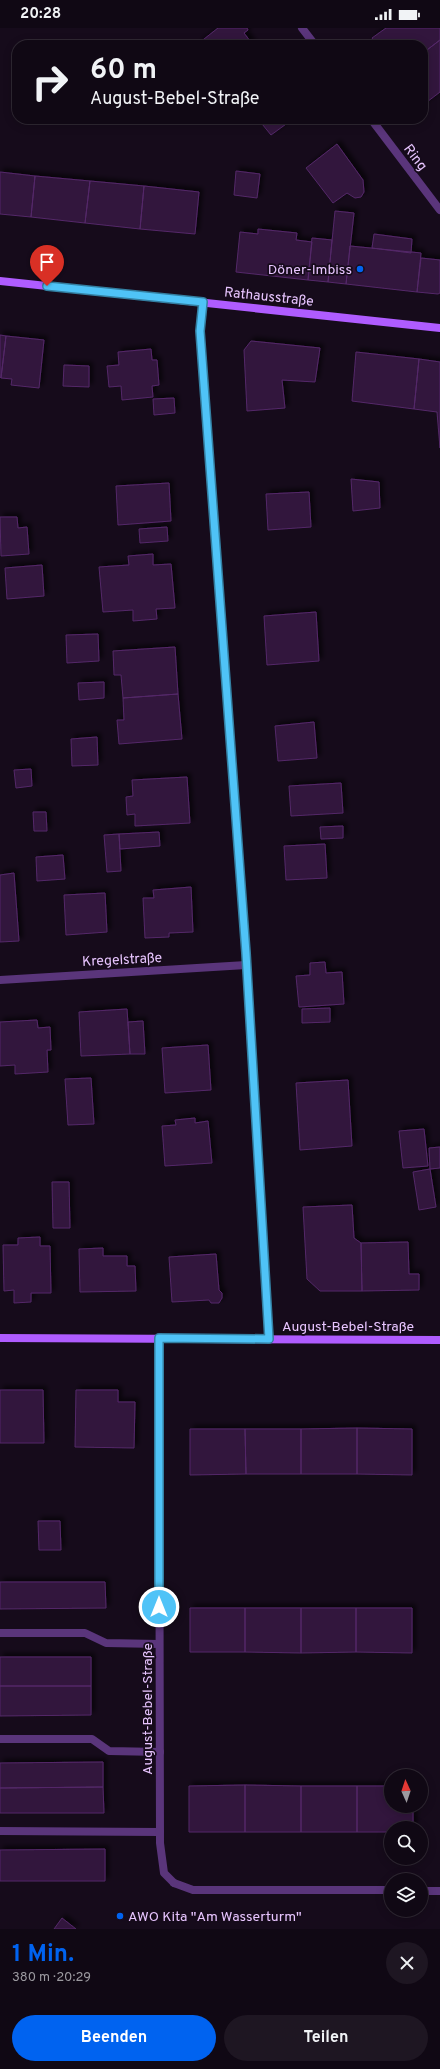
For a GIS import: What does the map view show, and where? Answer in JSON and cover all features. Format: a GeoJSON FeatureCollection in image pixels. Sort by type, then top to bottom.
{"type":"FeatureCollection","features":[{"type":"Feature","properties":{"kind":"street"},"geometry":{"type":"LineString","coordinates":[[302,28],[311,40]]}},
{"type":"Feature","properties":{"kind":"street","name":"Ring"},"geometry":{"type":"LineString","coordinates":[[375,124],[440,210]]}},
{"type":"Feature","properties":{"kind":"street","name":"Rathausstraße"},"geometry":{"type":"LineString","coordinates":[[0,281],[440,328]]}},
{"type":"Feature","properties":{"kind":"street"},"geometry":{"type":"LineString","coordinates":[[203,302],[200,331],[246,965],[269,1339]]}},
{"type":"Feature","properties":{"kind":"street","name":"Kregelstraße"},"geometry":{"type":"LineString","coordinates":[[0,980],[246,965]]}},
{"type":"Feature","properties":{"kind":"street","name":"August-Bebel-Straße"},"geometry":{"type":"LineString","coordinates":[[0,1338],[440,1340]]}},
{"type":"Feature","properties":{"kind":"street","name":"August-Bebel-Straße"},"geometry":{"type":"LineString","coordinates":[[159,1338],[160,1832],[164,1874],[174,1883],[193,1890],[384,1890]]}},
{"type":"Feature","properties":{"kind":"street"},"geometry":{"type":"LineString","coordinates":[[0,1633],[85,1633],[106,1643],[159,1644]]}},
{"type":"Feature","properties":{"kind":"street"},"geometry":{"type":"LineString","coordinates":[[0,1739],[92,1739],[108,1751],[160,1752]]}},
{"type":"Feature","properties":{"kind":"street"},"geometry":{"type":"LineString","coordinates":[[0,1832],[160,1832]]}},
{"type":"Feature","properties":{"kind":"street"},"geometry":{"type":"LineString","coordinates":[[428,1890],[440,1891]]}},
{"type":"Feature","properties":{"kind":"building"},"geometry":{"type":"Polygon","coordinates":[[[218,28],[247,28],[248,30],[244,33],[249,40],[203,40],[218,28]]]}},
{"type":"Feature","properties":{"kind":"building"},"geometry":{"type":"Polygon","coordinates":[[[386,28],[440,28],[440,40],[428,49],[428,40],[373,40],[372,38],[386,28]]]}},
{"type":"Feature","properties":{"kind":"building"},"geometry":{"type":"Polygon","coordinates":[[[440,40],[440,92],[428,101],[428,49],[440,40]]]}},
{"type":"Feature","properties":{"kind":"building"},"geometry":{"type":"Polygon","coordinates":[[[262,124],[286,124],[271,135],[262,124]]]}},
{"type":"Feature","properties":{"kind":"building"},"geometry":{"type":"Polygon","coordinates":[[[337,144],[363,180],[364,192],[361,197],[355,198],[347,193],[333,203],[306,168],[337,144]]]}},
{"type":"Feature","properties":{"kind":"building"},"geometry":{"type":"Polygon","coordinates":[[[236,171],[260,174],[257,198],[234,195],[236,171]]]}},
{"type":"Feature","properties":{"kind":"building"},"geometry":{"type":"Polygon","coordinates":[[[0,172],[35,176],[31,217],[0,214],[0,172]]]}},
{"type":"Feature","properties":{"kind":"building"},"geometry":{"type":"Polygon","coordinates":[[[35,176],[90,181],[85,223],[31,217],[35,176]]]}},
{"type":"Feature","properties":{"kind":"building"},"geometry":{"type":"Polygon","coordinates":[[[90,181],[144,186],[140,229],[85,223],[90,181]]]}},
{"type":"Feature","properties":{"kind":"building"},"geometry":{"type":"Polygon","coordinates":[[[144,186],[199,192],[195,234],[140,229],[144,186]]]}},
{"type":"Feature","properties":{"kind":"building"},"geometry":{"type":"Polygon","coordinates":[[[335,211],[354,213],[346,284],[328,282],[335,211]]]}},
{"type":"Feature","properties":{"kind":"building"},"geometry":{"type":"Polygon","coordinates":[[[258,229],[297,233],[296,240],[312,242],[308,280],[236,272],[240,232],[258,234],[258,229]]]}},
{"type":"Feature","properties":{"kind":"building"},"geometry":{"type":"Polygon","coordinates":[[[374,234],[412,239],[411,253],[372,248],[374,234]]]}},
{"type":"Feature","properties":{"kind":"building"},"geometry":{"type":"Polygon","coordinates":[[[312,238],[332,240],[328,282],[308,280],[312,238]]]}},
{"type":"Feature","properties":{"kind":"building"},"geometry":{"type":"Polygon","coordinates":[[[350,246],[421,253],[417,292],[346,284],[350,246]]]}},
{"type":"Feature","properties":{"kind":"building"},"geometry":{"type":"Polygon","coordinates":[[[421,258],[440,260],[440,293],[417,292],[421,258]]]}},
{"type":"Feature","properties":{"kind":"building"},"geometry":{"type":"Polygon","coordinates":[[[0,335],[6,336],[1,378],[0,377],[0,335]]]}},
{"type":"Feature","properties":{"kind":"building"},"geometry":{"type":"Polygon","coordinates":[[[6,336],[44,340],[39,388],[11,385],[12,379],[1,378],[6,336]]]}},
{"type":"Feature","properties":{"kind":"building"},"geometry":{"type":"Polygon","coordinates":[[[251,341],[320,348],[315,382],[282,380],[285,408],[247,411],[244,350],[251,341]]]}},
{"type":"Feature","properties":{"kind":"building"},"geometry":{"type":"Polygon","coordinates":[[[151,349],[152,360],[157,360],[159,385],[152,386],[153,397],[122,400],[121,386],[109,387],[107,366],[119,365],[118,352],[151,349]]]}},
{"type":"Feature","properties":{"kind":"building"},"geometry":{"type":"Polygon","coordinates":[[[356,352],[419,359],[414,409],[352,401],[356,352]]]}},
{"type":"Feature","properties":{"kind":"building"},"geometry":{"type":"Polygon","coordinates":[[[419,359],[440,362],[440,448],[437,412],[414,409],[419,359]]]}},
{"type":"Feature","properties":{"kind":"building"},"geometry":{"type":"Polygon","coordinates":[[[64,365],[89,366],[89,387],[63,386],[64,365]]]}},
{"type":"Feature","properties":{"kind":"building"},"geometry":{"type":"Polygon","coordinates":[[[174,398],[175,413],[154,415],[153,399],[174,398]]]}},
{"type":"Feature","properties":{"kind":"building"},"geometry":{"type":"Polygon","coordinates":[[[351,479],[379,482],[380,508],[353,511],[351,479]]]}},
{"type":"Feature","properties":{"kind":"building"},"geometry":{"type":"Polygon","coordinates":[[[169,483],[171,521],[118,525],[116,486],[169,483]]]}},
{"type":"Feature","properties":{"kind":"building"},"geometry":{"type":"Polygon","coordinates":[[[309,492],[311,527],[268,530],[266,494],[309,492]]]}},
{"type":"Feature","properties":{"kind":"building"},"geometry":{"type":"Polygon","coordinates":[[[0,517],[17,517],[18,528],[27,527],[29,554],[1,556],[0,517]]]}},
{"type":"Feature","properties":{"kind":"building"},"geometry":{"type":"Polygon","coordinates":[[[167,527],[168,541],[140,543],[139,529],[167,527]]]}},
{"type":"Feature","properties":{"kind":"building"},"geometry":{"type":"Polygon","coordinates":[[[153,554],[153,565],[171,564],[175,608],[156,609],[157,619],[133,621],[133,610],[103,612],[99,567],[129,565],[128,556],[153,554]]]}},
{"type":"Feature","properties":{"kind":"building"},"geometry":{"type":"Polygon","coordinates":[[[42,565],[44,596],[7,599],[5,568],[42,565]]]}},
{"type":"Feature","properties":{"kind":"building"},"geometry":{"type":"Polygon","coordinates":[[[316,612],[319,661],[267,665],[264,616],[316,612]]]}},
{"type":"Feature","properties":{"kind":"building"},"geometry":{"type":"Polygon","coordinates":[[[98,634],[99,661],[67,663],[66,635],[98,634]]]}},
{"type":"Feature","properties":{"kind":"building"},"geometry":{"type":"Polygon","coordinates":[[[175,647],[178,694],[123,698],[121,675],[114,675],[113,651],[175,647]]]}},
{"type":"Feature","properties":{"kind":"building"},"geometry":{"type":"Polygon","coordinates":[[[104,682],[104,698],[79,700],[78,683],[104,682]]]}},
{"type":"Feature","properties":{"kind":"building"},"geometry":{"type":"Polygon","coordinates":[[[178,694],[182,739],[119,744],[117,720],[124,720],[123,698],[178,694]]]}},
{"type":"Feature","properties":{"kind":"building"},"geometry":{"type":"Polygon","coordinates":[[[314,722],[317,758],[278,761],[275,726],[314,722]]]}},
{"type":"Feature","properties":{"kind":"building"},"geometry":{"type":"Polygon","coordinates":[[[97,737],[98,765],[72,766],[71,739],[97,737]]]}},
{"type":"Feature","properties":{"kind":"building"},"geometry":{"type":"Polygon","coordinates":[[[31,769],[32,786],[16,788],[14,770],[31,769]]]}},
{"type":"Feature","properties":{"kind":"building"},"geometry":{"type":"Polygon","coordinates":[[[187,777],[190,823],[135,826],[135,814],[127,815],[126,797],[133,796],[132,780],[187,777]]]}},
{"type":"Feature","properties":{"kind":"building"},"geometry":{"type":"Polygon","coordinates":[[[341,783],[343,813],[291,816],[289,786],[341,783]]]}},
{"type":"Feature","properties":{"kind":"building"},"geometry":{"type":"Polygon","coordinates":[[[33,812],[46,812],[47,831],[34,831],[33,812]]]}},
{"type":"Feature","properties":{"kind":"building"},"geometry":{"type":"Polygon","coordinates":[[[343,826],[343,838],[321,839],[320,827],[343,826]]]}},
{"type":"Feature","properties":{"kind":"building"},"geometry":{"type":"Polygon","coordinates":[[[159,832],[160,846],[120,849],[119,834],[159,832]]]}},
{"type":"Feature","properties":{"kind":"building"},"geometry":{"type":"Polygon","coordinates":[[[119,834],[121,871],[107,872],[104,835],[119,834]]]}},
{"type":"Feature","properties":{"kind":"building"},"geometry":{"type":"Polygon","coordinates":[[[325,844],[327,878],[286,880],[284,846],[325,844]]]}},
{"type":"Feature","properties":{"kind":"building"},"geometry":{"type":"Polygon","coordinates":[[[63,855],[65,879],[37,881],[36,857],[63,855]]]}},
{"type":"Feature","properties":{"kind":"building"},"geometry":{"type":"Polygon","coordinates":[[[14,873],[19,941],[0,942],[0,875],[14,873]]]}},
{"type":"Feature","properties":{"kind":"building"},"geometry":{"type":"Polygon","coordinates":[[[191,887],[193,932],[169,933],[169,937],[145,938],[143,898],[154,898],[153,890],[191,887]]]}},
{"type":"Feature","properties":{"kind":"building"},"geometry":{"type":"Polygon","coordinates":[[[105,893],[107,932],[66,935],[64,895],[105,893]]]}},
{"type":"Feature","properties":{"kind":"building"},"geometry":{"type":"Polygon","coordinates":[[[325,962],[326,973],[342,972],[344,1004],[299,1007],[296,976],[310,975],[310,963],[325,962]]]}},
{"type":"Feature","properties":{"kind":"building"},"geometry":{"type":"Polygon","coordinates":[[[330,1008],[330,1022],[302,1023],[302,1009],[330,1008]]]}},
{"type":"Feature","properties":{"kind":"building"},"geometry":{"type":"Polygon","coordinates":[[[127,1009],[130,1054],[81,1056],[79,1012],[127,1009]]]}},
{"type":"Feature","properties":{"kind":"building"},"geometry":{"type":"Polygon","coordinates":[[[37,1020],[38,1028],[50,1027],[51,1050],[47,1050],[48,1072],[15,1074],[15,1065],[0,1066],[0,1022],[37,1020]]]}},
{"type":"Feature","properties":{"kind":"building"},"geometry":{"type":"Polygon","coordinates":[[[143,1021],[145,1054],[130,1054],[128,1022],[143,1021]]]}},
{"type":"Feature","properties":{"kind":"building"},"geometry":{"type":"Polygon","coordinates":[[[208,1045],[211,1090],[165,1093],[162,1048],[208,1045]]]}},
{"type":"Feature","properties":{"kind":"building"},"geometry":{"type":"Polygon","coordinates":[[[91,1078],[94,1124],[68,1125],[65,1079],[91,1078]]]}},
{"type":"Feature","properties":{"kind":"building"},"geometry":{"type":"Polygon","coordinates":[[[348,1080],[352,1146],[300,1150],[296,1083],[348,1080]]]}},
{"type":"Feature","properties":{"kind":"building"},"geometry":{"type":"Polygon","coordinates":[[[195,1118],[195,1123],[208,1121],[212,1163],[165,1166],[162,1126],[176,1125],[175,1120],[195,1118]]]}},
{"type":"Feature","properties":{"kind":"building"},"geometry":{"type":"Polygon","coordinates":[[[424,1129],[428,1166],[403,1168],[399,1131],[424,1129]]]}},
{"type":"Feature","properties":{"kind":"building"},"geometry":{"type":"Polygon","coordinates":[[[440,1147],[440,1168],[430,1169],[429,1148],[440,1147]]]}},
{"type":"Feature","properties":{"kind":"building"},"geometry":{"type":"Polygon","coordinates":[[[430,1169],[436,1207],[419,1210],[413,1172],[430,1169]]]}},
{"type":"Feature","properties":{"kind":"building"},"geometry":{"type":"Polygon","coordinates":[[[52,1182],[69,1182],[70,1228],[53,1228],[52,1182]]]}},
{"type":"Feature","properties":{"kind":"building"},"geometry":{"type":"Polygon","coordinates":[[[352,1205],[354,1238],[361,1243],[362,1291],[320,1291],[307,1279],[303,1207],[352,1205]]]}},
{"type":"Feature","properties":{"kind":"building"},"geometry":{"type":"Polygon","coordinates":[[[40,1237],[40,1246],[50,1246],[51,1293],[31,1293],[31,1302],[14,1303],[14,1290],[4,1291],[3,1245],[18,1245],[18,1238],[40,1237]]]}},
{"type":"Feature","properties":{"kind":"building"},"geometry":{"type":"Polygon","coordinates":[[[408,1242],[409,1274],[419,1274],[419,1290],[362,1291],[361,1243],[408,1242]]]}},
{"type":"Feature","properties":{"kind":"building"},"geometry":{"type":"Polygon","coordinates":[[[103,1248],[103,1256],[127,1256],[127,1266],[135,1266],[136,1291],[80,1292],[79,1249],[103,1248]]]}},
{"type":"Feature","properties":{"kind":"building"},"geometry":{"type":"Polygon","coordinates":[[[216,1254],[219,1290],[222,1293],[222,1298],[219,1303],[211,1303],[209,1300],[172,1302],[169,1257],[216,1254]]]}},
{"type":"Feature","properties":{"kind":"building"},"geometry":{"type":"Polygon","coordinates":[[[0,1390],[43,1390],[44,1443],[0,1443],[0,1390]]]}},
{"type":"Feature","properties":{"kind":"building"},"geometry":{"type":"Polygon","coordinates":[[[76,1390],[118,1390],[118,1402],[135,1402],[134,1448],[75,1447],[76,1390]]]}},
{"type":"Feature","properties":{"kind":"building"},"geometry":{"type":"Polygon","coordinates":[[[357,1428],[412,1429],[412,1475],[357,1474],[357,1428]]]}},
{"type":"Feature","properties":{"kind":"building"},"geometry":{"type":"Polygon","coordinates":[[[357,1428],[357,1474],[301,1474],[301,1429],[357,1428]]]}},
{"type":"Feature","properties":{"kind":"building"},"geometry":{"type":"Polygon","coordinates":[[[190,1429],[245,1429],[246,1474],[190,1475],[190,1429]]]}},
{"type":"Feature","properties":{"kind":"building"},"geometry":{"type":"Polygon","coordinates":[[[245,1429],[301,1429],[301,1474],[246,1474],[245,1429]]]}},
{"type":"Feature","properties":{"kind":"building"},"geometry":{"type":"Polygon","coordinates":[[[38,1521],[60,1521],[61,1550],[39,1550],[38,1521]]]}},
{"type":"Feature","properties":{"kind":"building"},"geometry":{"type":"Polygon","coordinates":[[[0,1582],[105,1582],[106,1608],[0,1609],[0,1582]]]}},
{"type":"Feature","properties":{"kind":"building"},"geometry":{"type":"Polygon","coordinates":[[[190,1608],[245,1608],[245,1652],[190,1652],[190,1608]]]}},
{"type":"Feature","properties":{"kind":"building"},"geometry":{"type":"Polygon","coordinates":[[[245,1608],[301,1608],[301,1653],[245,1652],[245,1608]]]}},
{"type":"Feature","properties":{"kind":"building"},"geometry":{"type":"Polygon","coordinates":[[[301,1608],[356,1608],[356,1652],[301,1653],[301,1608]]]}},
{"type":"Feature","properties":{"kind":"building"},"geometry":{"type":"Polygon","coordinates":[[[356,1608],[412,1608],[412,1653],[356,1652],[356,1608]]]}},
{"type":"Feature","properties":{"kind":"building"},"geometry":{"type":"Polygon","coordinates":[[[0,1657],[91,1657],[91,1686],[0,1686],[0,1657]]]}},
{"type":"Feature","properties":{"kind":"building"},"geometry":{"type":"Polygon","coordinates":[[[0,1686],[91,1686],[91,1715],[0,1716],[0,1686]]]}},
{"type":"Feature","properties":{"kind":"building"},"geometry":{"type":"Polygon","coordinates":[[[103,1762],[103,1787],[0,1788],[0,1763],[103,1762]]]}},
{"type":"Feature","properties":{"kind":"building"},"geometry":{"type":"Polygon","coordinates":[[[245,1785],[245,1832],[189,1832],[189,1786],[245,1785]]]}},
{"type":"Feature","properties":{"kind":"building"},"geometry":{"type":"Polygon","coordinates":[[[245,1785],[301,1786],[301,1832],[245,1832],[245,1785]]]}},
{"type":"Feature","properties":{"kind":"building"},"geometry":{"type":"Polygon","coordinates":[[[301,1786],[357,1786],[357,1832],[301,1832],[301,1786]]]}},
{"type":"Feature","properties":{"kind":"building"},"geometry":{"type":"Polygon","coordinates":[[[357,1786],[384,1786],[384,1813],[413,1813],[413,1821],[384,1821],[384,1832],[357,1832],[357,1786]]]}},
{"type":"Feature","properties":{"kind":"building"},"geometry":{"type":"Polygon","coordinates":[[[103,1787],[104,1813],[0,1813],[0,1788],[103,1787]]]}},
{"type":"Feature","properties":{"kind":"building"},"geometry":{"type":"Polygon","coordinates":[[[105,1849],[105,1881],[0,1881],[0,1850],[105,1849]]]}},
{"type":"Feature","properties":{"kind":"building"},"geometry":{"type":"Polygon","coordinates":[[[62,1918],[76,1929],[54,1929],[62,1918]]]}},
{"type":"Feature","properties":{"kind":"place","name":"Döner-Imbiss"},"geometry":{"type":"Point","coordinates":[360,269]}},
{"type":"Feature","properties":{"kind":"place","name":"AWO Kita \"Am Wasserturm\""},"geometry":{"type":"Point","coordinates":[120,1916]}},
{"type":"Feature","properties":{"kind":"route"},"geometry":{"type":"LineString","coordinates":[[47,286],[203,302],[200,331],[246,953],[269,1339],[159,1338],[159,1607]]}}]}
